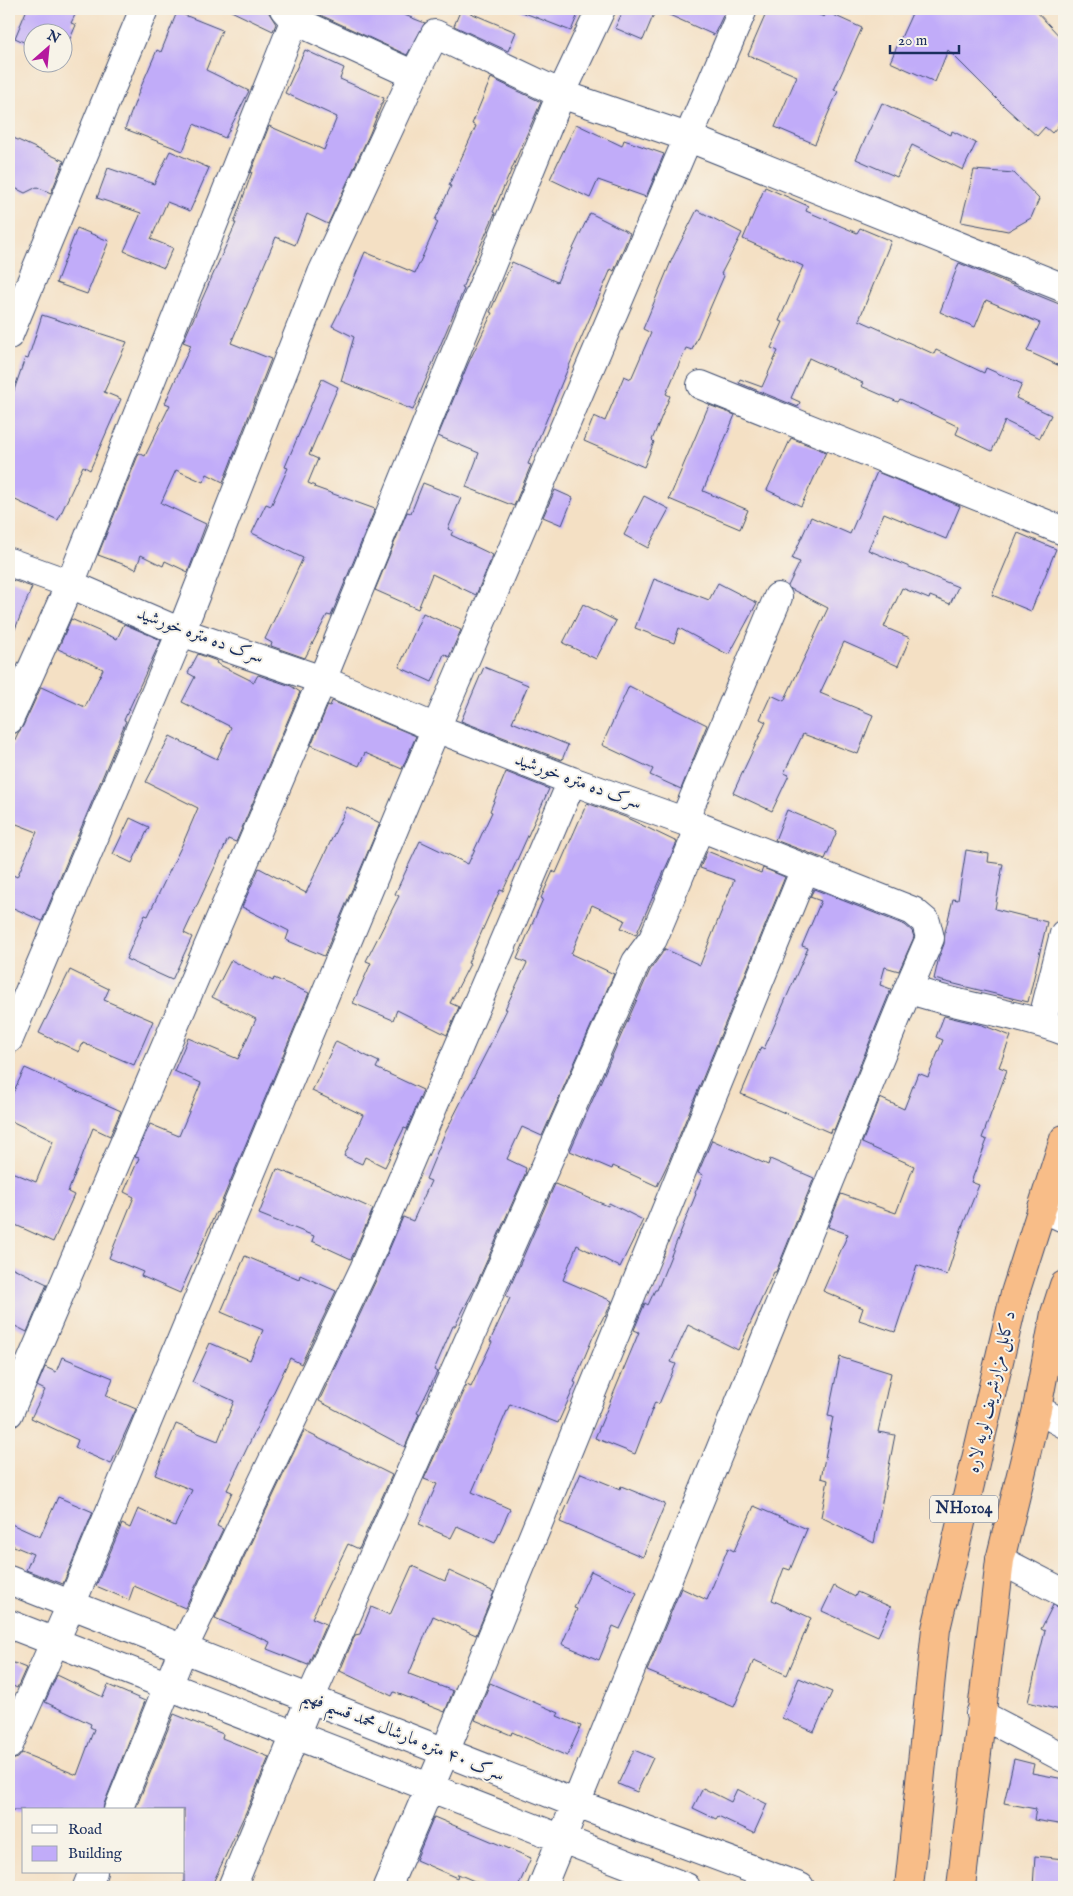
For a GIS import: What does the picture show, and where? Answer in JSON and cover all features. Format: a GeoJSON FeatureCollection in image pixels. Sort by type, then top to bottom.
{"type":"FeatureCollection","features":[{"type":"Feature","properties":{"kind":"highway","name":"د کابل مزارشریف لویه لاره"},"geometry":{"type":"LineString","coordinates":[[909,1887],[936,1629],[1015,1294],[1053,1213],[1064,1139]]}},
{"type":"Feature","properties":{"kind":"highway","name":"NH0104"},"geometry":{"type":"LineString","coordinates":[[961,1887],[980,1714],[1000,1560],[1037,1409],[1055,1313],[1064,1285]]}},
{"type":"Feature","properties":{"kind":"street"},"geometry":{"type":"LineString","coordinates":[[9,335],[144,9]]}},
{"type":"Feature","properties":{"kind":"street"},"geometry":{"type":"LineString","coordinates":[[9,1413],[322,680],[562,94],[601,9]]}},
{"type":"Feature","properties":{"kind":"street"},"geometry":{"type":"LineString","coordinates":[[9,1744],[71,1604],[436,728],[743,9]]}},
{"type":"Feature","properties":{"kind":"street"},"geometry":{"type":"LineString","coordinates":[[9,720],[70,584],[292,12],[414,75]]}},
{"type":"Feature","properties":{"kind":"street"},"geometry":{"type":"LineString","coordinates":[[9,1040],[181,632],[322,274],[414,75],[435,34],[562,94],[688,137],[1064,288]]}},
{"type":"Feature","properties":{"kind":"street"},"geometry":{"type":"LineString","coordinates":[[701,385],[1064,531]]}},
{"type":"Feature","properties":{"kind":"street","name":"سرک ده متره خورشید"},"geometry":{"type":"LineString","coordinates":[[9,562],[70,584],[181,632],[322,680],[436,728],[572,781],[692,824],[913,911],[926,922],[930,938],[542,1887]]}},
{"type":"Feature","properties":{"kind":"street"},"geometry":{"type":"LineString","coordinates":[[232,1887],[310,1699],[636,962],[653,939],[692,824],[778,597]]}},
{"type":"Feature","properties":{"kind":"street"},"geometry":{"type":"LineString","coordinates":[[119,1808],[183,1649],[364,1269],[572,781]]}},
{"type":"Feature","properties":{"kind":"street"},"geometry":{"type":"LineString","coordinates":[[387,1887],[445,1752],[805,869]]}},
{"type":"Feature","properties":{"kind":"street"},"geometry":{"type":"LineString","coordinates":[[908,989],[932,997],[1053,1027],[1064,934]]}},
{"type":"Feature","properties":{"kind":"street"},"geometry":{"type":"LineString","coordinates":[[1037,1409],[1064,1424]]}},
{"type":"Feature","properties":{"kind":"street"},"geometry":{"type":"LineString","coordinates":[[1000,1560],[1064,1593]]}},
{"type":"Feature","properties":{"kind":"street","name":"سرک ۴۰ متره مارشال محمد قسیم فهیم"},"geometry":{"type":"LineString","coordinates":[[9,1580],[577,1804],[800,1887]]}},
{"type":"Feature","properties":{"kind":"street","name":"سرک ۴۰ متره مارشال محمد قسیم فهیم"},"geometry":{"type":"LineString","coordinates":[[9,1624],[681,1886]]}},
{"type":"Feature","properties":{"kind":"street"},"geometry":{"type":"LineString","coordinates":[[980,1714],[1064,1758]]}},
{"type":"Feature","properties":{"kind":"street"},"geometry":{"type":"LineString","coordinates":[[87,1887],[92,1874]]}},
{"type":"Feature","properties":{"kind":"building"},"geometry":{"type":"Polygon","coordinates":[[[27,9],[78,9],[72,22],[22,22],[22,41],[15,38],[27,9]]]}},
{"type":"Feature","properties":{"kind":"building"},"geometry":{"type":"Polygon","coordinates":[[[227,9],[269,9],[269,13],[276,24],[273,31],[227,9]]]}},
{"type":"Feature","properties":{"kind":"building"},"geometry":{"type":"Polygon","coordinates":[[[314,9],[389,9],[425,23],[407,55],[314,12],[314,9]]]}},
{"type":"Feature","properties":{"kind":"building"},"geometry":{"type":"Polygon","coordinates":[[[461,9],[516,32],[508,51],[454,26],[461,9]]]}},
{"type":"Feature","properties":{"kind":"building"},"geometry":{"type":"Polygon","coordinates":[[[517,9],[580,9],[571,31],[517,9]]]}},
{"type":"Feature","properties":{"kind":"building"},"geometry":{"type":"Polygon","coordinates":[[[624,9],[656,9],[643,40],[615,28],[624,9]]]}},
{"type":"Feature","properties":{"kind":"building"},"geometry":{"type":"Polygon","coordinates":[[[656,9],[726,9],[714,35],[656,9]]]}},
{"type":"Feature","properties":{"kind":"building"},"geometry":{"type":"Polygon","coordinates":[[[768,9],[805,9],[824,17],[827,12],[862,28],[834,90],[838,91],[815,144],[775,127],[797,76],[748,55],[768,9]]]}},
{"type":"Feature","properties":{"kind":"building"},"geometry":{"type":"Polygon","coordinates":[[[914,9],[1034,9],[1064,41],[1064,119],[1052,133],[1045,127],[1037,136],[948,50],[935,82],[890,62],[914,9]]]}},
{"type":"Feature","properties":{"kind":"building"},"geometry":{"type":"Polygon","coordinates":[[[177,12],[222,30],[206,70],[249,91],[225,138],[194,124],[183,151],[125,129],[157,50],[161,52],[177,12]]]}},
{"type":"Feature","properties":{"kind":"building"},"geometry":{"type":"Polygon","coordinates":[[[72,23],[76,25],[72,34],[72,23]]]}},
{"type":"Feature","properties":{"kind":"building"},"geometry":{"type":"Polygon","coordinates":[[[305,50],[344,68],[340,79],[384,98],[328,224],[307,214],[295,245],[276,237],[231,343],[271,359],[223,482],[207,474],[203,482],[176,470],[161,503],[206,524],[188,572],[165,561],[163,566],[141,555],[136,569],[98,555],[139,453],[145,456],[170,405],[165,403],[191,345],[183,342],[236,223],[234,223],[251,172],[269,126],[324,150],[337,117],[285,93],[305,50]]]}},
{"type":"Feature","properties":{"kind":"building"},"geometry":{"type":"Polygon","coordinates":[[[491,78],[541,102],[493,212],[495,213],[462,288],[464,289],[413,410],[341,381],[354,337],[332,326],[365,252],[415,273],[438,222],[435,220],[451,186],[449,185],[476,126],[472,124],[491,78]]]}},
{"type":"Feature","properties":{"kind":"building"},"geometry":{"type":"Polygon","coordinates":[[[882,103],[951,135],[952,131],[976,143],[963,170],[912,145],[897,177],[856,159],[882,103]]]}},
{"type":"Feature","properties":{"kind":"building"},"geometry":{"type":"Polygon","coordinates":[[[576,124],[622,146],[624,140],[664,154],[646,197],[598,180],[590,198],[550,179],[576,124]]]}},
{"type":"Feature","properties":{"kind":"building"},"geometry":{"type":"Polygon","coordinates":[[[9,136],[64,161],[51,193],[37,187],[25,193],[9,185],[9,136]]]}},
{"type":"Feature","properties":{"kind":"building"},"geometry":{"type":"Polygon","coordinates":[[[170,151],[209,168],[190,211],[167,202],[151,239],[173,248],[164,268],[124,251],[141,213],[97,198],[108,168],[154,184],[170,151]]]}},
{"type":"Feature","properties":{"kind":"building"},"geometry":{"type":"Polygon","coordinates":[[[974,170],[1014,173],[1039,199],[1031,218],[1008,231],[961,222],[974,170]]]}},
{"type":"Feature","properties":{"kind":"building"},"geometry":{"type":"Polygon","coordinates":[[[765,187],[808,206],[806,211],[857,233],[860,228],[891,241],[859,320],[934,354],[936,350],[984,373],[986,368],[1022,384],[1016,398],[1051,415],[1040,438],[1005,421],[992,451],[956,434],[959,427],[900,399],[898,402],[861,386],[863,383],[809,358],[791,398],[800,402],[798,407],[739,383],[740,379],[762,387],[778,351],[771,348],[783,322],[779,321],[803,266],[743,239],[765,187]]]}},
{"type":"Feature","properties":{"kind":"building"},"geometry":{"type":"Polygon","coordinates":[[[697,210],[742,233],[721,274],[724,276],[692,350],[686,348],[666,394],[670,396],[652,440],[654,442],[644,467],[584,441],[594,416],[605,421],[624,376],[631,379],[651,333],[643,329],[672,259],[697,210]]]}},
{"type":"Feature","properties":{"kind":"building"},"geometry":{"type":"Polygon","coordinates":[[[590,213],[630,233],[614,271],[611,269],[563,380],[528,464],[531,465],[514,506],[466,487],[479,453],[438,436],[492,313],[490,312],[512,262],[557,282],[590,213]]]}},
{"type":"Feature","properties":{"kind":"building"},"geometry":{"type":"Polygon","coordinates":[[[77,228],[109,241],[87,294],[56,283],[77,228]]]}},
{"type":"Feature","properties":{"kind":"building"},"geometry":{"type":"Polygon","coordinates":[[[959,263],[1064,306],[1064,368],[1027,351],[1040,323],[986,300],[975,327],[940,312],[959,263]]]}},
{"type":"Feature","properties":{"kind":"building"},"geometry":{"type":"Polygon","coordinates":[[[42,315],[127,342],[104,392],[121,399],[90,470],[83,466],[58,520],[9,497],[9,405],[25,358],[28,359],[42,315]]]}},
{"type":"Feature","properties":{"kind":"building"},"geometry":{"type":"Polygon","coordinates":[[[322,379],[338,387],[309,455],[318,459],[308,483],[314,487],[375,509],[331,616],[327,615],[305,658],[271,646],[272,643],[265,639],[303,558],[252,533],[266,504],[271,506],[288,468],[285,467],[322,379]]]}},
{"type":"Feature","properties":{"kind":"building"},"geometry":{"type":"Polygon","coordinates":[[[709,405],[735,415],[703,491],[748,510],[740,529],[669,499],[709,405]]]}},
{"type":"Feature","properties":{"kind":"building"},"geometry":{"type":"Polygon","coordinates":[[[791,438],[826,452],[801,506],[767,490],[791,438]]]}},
{"type":"Feature","properties":{"kind":"building"},"geometry":{"type":"Polygon","coordinates":[[[877,472],[960,506],[946,539],[884,513],[868,550],[958,587],[950,604],[930,596],[929,599],[902,588],[884,627],[910,638],[898,666],[844,642],[820,693],[873,715],[858,754],[803,734],[784,773],[789,775],[772,811],[733,793],[766,722],[760,719],[771,695],[784,701],[828,608],[788,586],[800,562],[792,559],[811,517],[850,534],[877,472]]]}},
{"type":"Feature","properties":{"kind":"building"},"geometry":{"type":"Polygon","coordinates":[[[423,483],[461,498],[448,529],[453,531],[451,535],[493,555],[476,595],[432,574],[418,609],[375,590],[407,512],[411,513],[423,483]]]}},
{"type":"Feature","properties":{"kind":"building"},"geometry":{"type":"Polygon","coordinates":[[[555,490],[573,498],[562,525],[543,517],[555,490]]]}},
{"type":"Feature","properties":{"kind":"building"},"geometry":{"type":"Polygon","coordinates":[[[644,496],[669,509],[648,548],[624,535],[644,496]]]}},
{"type":"Feature","properties":{"kind":"building"},"geometry":{"type":"Polygon","coordinates":[[[1018,533],[1056,549],[1031,611],[992,595],[1018,533]]]}},
{"type":"Feature","properties":{"kind":"building"},"geometry":{"type":"Polygon","coordinates":[[[9,579],[32,587],[9,644],[9,579]]]}},
{"type":"Feature","properties":{"kind":"building"},"geometry":{"type":"Polygon","coordinates":[[[654,579],[709,600],[718,583],[757,603],[729,655],[679,628],[674,643],[635,628],[654,579]]]}},
{"type":"Feature","properties":{"kind":"building"},"geometry":{"type":"Polygon","coordinates":[[[583,604],[616,621],[596,659],[563,643],[583,604]]]}},
{"type":"Feature","properties":{"kind":"building"},"geometry":{"type":"Polygon","coordinates":[[[423,613],[461,630],[449,657],[444,654],[432,682],[399,667],[423,613]]]}},
{"type":"Feature","properties":{"kind":"building"},"geometry":{"type":"Polygon","coordinates":[[[71,619],[117,639],[124,624],[161,640],[124,720],[126,721],[42,921],[9,906],[9,873],[17,877],[37,832],[9,821],[9,752],[41,687],[85,707],[103,669],[58,649],[71,619]]]}},
{"type":"Feature","properties":{"kind":"building"},"geometry":{"type":"Polygon","coordinates":[[[198,654],[217,661],[216,663],[254,682],[258,675],[291,686],[300,692],[236,842],[228,839],[184,933],[192,937],[172,980],[126,959],[145,915],[148,916],[198,808],[146,782],[170,736],[217,759],[231,727],[182,702],[195,677],[188,673],[198,654]]]}},
{"type":"Feature","properties":{"kind":"building"},"geometry":{"type":"Polygon","coordinates":[[[484,667],[528,685],[512,722],[568,745],[562,760],[461,721],[484,667]]]}},
{"type":"Feature","properties":{"kind":"building"},"geometry":{"type":"Polygon","coordinates":[[[629,686],[707,725],[681,789],[650,775],[653,769],[602,745],[629,686]]]}},
{"type":"Feature","properties":{"kind":"building"},"geometry":{"type":"Polygon","coordinates":[[[332,701],[416,736],[402,769],[365,753],[359,766],[311,745],[328,705],[330,706],[332,701]]]}},
{"type":"Feature","properties":{"kind":"building"},"geometry":{"type":"Polygon","coordinates":[[[506,772],[549,789],[503,891],[500,890],[468,963],[470,964],[450,1003],[459,1007],[447,1035],[397,1010],[393,1020],[353,1003],[371,963],[366,961],[399,896],[395,894],[420,841],[468,864],[492,812],[490,811],[506,772]]]}},
{"type":"Feature","properties":{"kind":"building"},"geometry":{"type":"Polygon","coordinates":[[[587,803],[625,817],[677,842],[636,935],[621,928],[625,920],[592,905],[571,954],[614,974],[542,1136],[522,1127],[507,1159],[526,1168],[526,1172],[477,1283],[455,1326],[453,1326],[434,1370],[437,1372],[417,1413],[419,1414],[405,1447],[319,1401],[378,1276],[403,1217],[413,1221],[431,1181],[426,1179],[445,1133],[488,1049],[527,963],[517,959],[543,899],[541,898],[553,871],[556,873],[587,803]]]}},
{"type":"Feature","properties":{"kind":"building"},"geometry":{"type":"Polygon","coordinates":[[[347,807],[380,823],[324,956],[286,940],[289,931],[242,907],[259,868],[306,893],[347,807]]]}},
{"type":"Feature","properties":{"kind":"building"},"geometry":{"type":"Polygon","coordinates":[[[787,810],[837,831],[825,859],[775,840],[787,810]]]}},
{"type":"Feature","properties":{"kind":"building"},"geometry":{"type":"Polygon","coordinates":[[[130,818],[149,827],[132,863],[113,854],[130,818]]]}},
{"type":"Feature","properties":{"kind":"building"},"geometry":{"type":"Polygon","coordinates":[[[966,850],[989,854],[988,862],[1003,864],[995,909],[1047,922],[1028,1002],[934,979],[944,944],[953,899],[958,900],[966,850]]]}},
{"type":"Feature","properties":{"kind":"building"},"geometry":{"type":"Polygon","coordinates":[[[707,851],[761,873],[763,868],[785,877],[669,1161],[657,1186],[613,1166],[612,1169],[570,1151],[650,970],[665,949],[700,965],[734,880],[700,868],[707,851]]]}},
{"type":"Feature","properties":{"kind":"building"},"geometry":{"type":"Polygon","coordinates":[[[814,889],[905,925],[912,931],[914,937],[899,971],[885,967],[880,985],[891,989],[834,1130],[832,1129],[831,1133],[741,1094],[761,1047],[764,1049],[808,948],[802,946],[821,901],[810,897],[814,889]]]}},
{"type":"Feature","properties":{"kind":"building"},"geometry":{"type":"Polygon","coordinates":[[[231,960],[273,981],[274,978],[309,993],[217,1213],[180,1293],[141,1276],[143,1272],[109,1258],[134,1197],[124,1192],[139,1158],[135,1157],[150,1124],[179,1136],[201,1083],[174,1071],[188,1038],[238,1059],[256,1019],[212,997],[231,960]]]}},
{"type":"Feature","properties":{"kind":"building"},"geometry":{"type":"Polygon","coordinates":[[[70,970],[109,989],[104,1000],[153,1021],[134,1065],[83,1043],[79,1052],[39,1033],[70,970]]]}},
{"type":"Feature","properties":{"kind":"building"},"geometry":{"type":"Polygon","coordinates":[[[944,1016],[982,1025],[1011,1036],[999,1067],[1007,1070],[982,1138],[987,1140],[971,1182],[979,1185],[962,1227],[947,1275],[917,1265],[895,1332],[859,1320],[863,1308],[823,1291],[848,1234],[828,1227],[841,1194],[896,1213],[914,1166],[862,1143],[880,1098],[904,1109],[918,1073],[928,1077],[943,1040],[936,1037],[944,1016]]]}},
{"type":"Feature","properties":{"kind":"building"},"geometry":{"type":"Polygon","coordinates":[[[336,1041],[379,1062],[376,1068],[423,1090],[407,1129],[404,1128],[385,1167],[365,1157],[362,1164],[344,1156],[363,1115],[312,1091],[336,1041]]]}},
{"type":"Feature","properties":{"kind":"building"},"geometry":{"type":"Polygon","coordinates":[[[25,1068],[121,1111],[110,1136],[93,1128],[68,1192],[74,1195],[53,1242],[9,1222],[9,1171],[36,1182],[53,1141],[9,1120],[9,1101],[25,1068]]]}},
{"type":"Feature","properties":{"kind":"building"},"geometry":{"type":"Polygon","coordinates":[[[712,1140],[768,1165],[770,1159],[814,1178],[776,1272],[774,1272],[738,1350],[688,1325],[671,1362],[676,1364],[659,1404],[655,1402],[635,1454],[595,1438],[639,1332],[634,1330],[645,1303],[648,1305],[655,1290],[657,1290],[696,1194],[703,1175],[698,1173],[712,1140]]]}},
{"type":"Feature","properties":{"kind":"building"},"geometry":{"type":"Polygon","coordinates":[[[277,1169],[329,1189],[373,1209],[351,1259],[312,1241],[314,1236],[259,1214],[277,1169]]]}},
{"type":"Feature","properties":{"kind":"building"},"geometry":{"type":"Polygon","coordinates":[[[555,1184],[608,1206],[609,1203],[643,1220],[620,1267],[577,1245],[563,1280],[612,1301],[593,1337],[574,1382],[576,1383],[558,1423],[510,1404],[472,1492],[510,1509],[495,1543],[457,1526],[451,1538],[419,1524],[437,1484],[424,1479],[467,1385],[471,1387],[492,1342],[490,1341],[510,1298],[506,1296],[555,1184]]]}},
{"type":"Feature","properties":{"kind":"building"},"geometry":{"type":"Polygon","coordinates":[[[245,1256],[299,1279],[300,1275],[336,1291],[301,1364],[290,1358],[227,1490],[232,1492],[217,1526],[223,1529],[185,1608],[134,1586],[129,1600],[96,1586],[122,1524],[130,1528],[138,1509],[175,1526],[192,1490],[155,1475],[176,1424],[218,1441],[234,1401],[192,1382],[210,1343],[250,1360],[263,1330],[221,1312],[245,1256]]]}},
{"type":"Feature","properties":{"kind":"building"},"geometry":{"type":"Polygon","coordinates":[[[9,1266],[47,1284],[27,1332],[9,1323],[9,1266]]]}},
{"type":"Feature","properties":{"kind":"building"},"geometry":{"type":"Polygon","coordinates":[[[62,1357],[113,1378],[106,1396],[136,1409],[111,1464],[75,1448],[78,1440],[31,1418],[45,1390],[37,1386],[45,1367],[56,1372],[62,1357]]]}},
{"type":"Feature","properties":{"kind":"building"},"geometry":{"type":"Polygon","coordinates":[[[840,1357],[891,1373],[878,1432],[895,1435],[874,1543],[821,1517],[828,1480],[821,1478],[833,1417],[828,1416],[840,1357]]]}},
{"type":"Feature","properties":{"kind":"building"},"geometry":{"type":"Polygon","coordinates":[[[304,1431],[392,1475],[359,1549],[348,1544],[312,1618],[326,1624],[308,1665],[267,1649],[270,1642],[215,1618],[304,1431]]]}},
{"type":"Feature","properties":{"kind":"building"},"geometry":{"type":"Polygon","coordinates":[[[581,1473],[620,1489],[621,1486],[665,1504],[643,1557],[560,1522],[581,1473]]]}},
{"type":"Feature","properties":{"kind":"building"},"geometry":{"type":"Polygon","coordinates":[[[58,1497],[93,1512],[63,1584],[26,1570],[33,1554],[9,1544],[9,1523],[40,1537],[58,1497]]]}},
{"type":"Feature","properties":{"kind":"building"},"geometry":{"type":"Polygon","coordinates":[[[754,1506],[807,1529],[790,1570],[784,1568],[772,1600],[811,1618],[787,1675],[754,1660],[734,1707],[647,1671],[681,1588],[707,1600],[728,1548],[734,1551],[754,1506]]]}},
{"type":"Feature","properties":{"kind":"building"},"geometry":{"type":"Polygon","coordinates":[[[412,1566],[445,1581],[449,1571],[494,1592],[476,1635],[433,1616],[409,1674],[453,1691],[445,1712],[394,1692],[392,1696],[340,1671],[355,1635],[360,1634],[371,1607],[390,1615],[412,1566]]]}},
{"type":"Feature","properties":{"kind":"building"},"geometry":{"type":"Polygon","coordinates":[[[591,1571],[637,1593],[620,1629],[613,1626],[599,1660],[562,1644],[577,1609],[574,1608],[591,1571]]]}},
{"type":"Feature","properties":{"kind":"building"},"geometry":{"type":"Polygon","coordinates":[[[834,1586],[855,1597],[857,1592],[891,1607],[878,1636],[822,1611],[834,1586]]]}},
{"type":"Feature","properties":{"kind":"building"},"geometry":{"type":"Polygon","coordinates":[[[1053,1605],[1064,1609],[1064,1693],[1060,1710],[1028,1702],[1045,1631],[1041,1629],[1053,1605]]]}},
{"type":"Feature","properties":{"kind":"building"},"geometry":{"type":"Polygon","coordinates":[[[9,1661],[26,1668],[17,1688],[9,1684],[9,1661]]]}},
{"type":"Feature","properties":{"kind":"building"},"geometry":{"type":"Polygon","coordinates":[[[57,1675],[103,1697],[108,1685],[145,1701],[103,1808],[22,1808],[22,1810],[9,1810],[9,1767],[11,1760],[18,1758],[22,1753],[77,1775],[94,1729],[90,1727],[91,1724],[45,1702],[57,1675]]]}},
{"type":"Feature","properties":{"kind":"building"},"geometry":{"type":"Polygon","coordinates":[[[799,1678],[832,1692],[814,1732],[782,1718],[799,1678]]]}},
{"type":"Feature","properties":{"kind":"building"},"geometry":{"type":"Polygon","coordinates":[[[490,1683],[559,1713],[557,1716],[581,1726],[567,1756],[512,1732],[511,1735],[475,1720],[490,1683]]]}},
{"type":"Feature","properties":{"kind":"building"},"geometry":{"type":"Polygon","coordinates":[[[174,1714],[223,1734],[222,1738],[269,1757],[211,1887],[184,1887],[185,1808],[136,1808],[174,1714]]]}},
{"type":"Feature","properties":{"kind":"building"},"geometry":{"type":"Polygon","coordinates":[[[634,1750],[653,1758],[637,1792],[618,1784],[634,1750]]]}},
{"type":"Feature","properties":{"kind":"building"},"geometry":{"type":"Polygon","coordinates":[[[1014,1759],[1034,1764],[1032,1773],[1064,1779],[1064,1825],[1034,1820],[1036,1809],[1004,1803],[1014,1759]]]}},
{"type":"Feature","properties":{"kind":"building"},"geometry":{"type":"Polygon","coordinates":[[[703,1788],[731,1802],[737,1789],[767,1804],[754,1833],[718,1816],[716,1819],[693,1808],[703,1788]]]}},
{"type":"Feature","properties":{"kind":"building"},"geometry":{"type":"Polygon","coordinates":[[[434,1817],[531,1858],[518,1887],[488,1887],[458,1874],[457,1878],[416,1860],[434,1817]]]}},
{"type":"Feature","properties":{"kind":"building"},"geometry":{"type":"Polygon","coordinates":[[[1035,1856],[1064,1859],[1064,1887],[1033,1887],[1035,1856]]]}}]}
